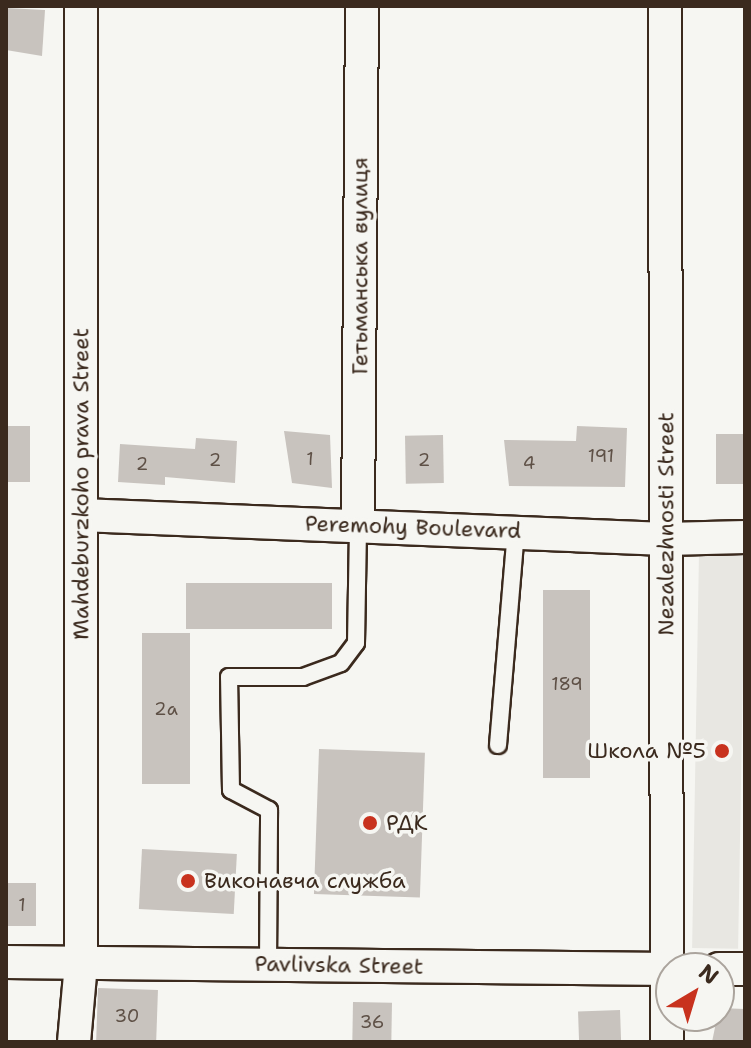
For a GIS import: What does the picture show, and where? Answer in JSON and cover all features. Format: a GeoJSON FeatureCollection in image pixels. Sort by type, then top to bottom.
{"type":"FeatureCollection","features":[{"type":"Feature","properties":{"kind":"street","name":"Mahdeburzkoho prava Street"},"geometry":{"type":"LineString","coordinates":[[74,1042],[81,963],[81,6]]}},
{"type":"Feature","properties":{"kind":"street","name":"Гетьманська вулиця"},"geometry":{"type":"LineString","coordinates":[[358,525],[362,6]]}},
{"type":"Feature","properties":{"kind":"street","name":"Nezalezhnosti Street"},"geometry":{"type":"LineString","coordinates":[[665,6],[670,952]]}},
{"type":"Feature","properties":{"kind":"street","name":"Peremohy Boulevard"},"geometry":{"type":"LineString","coordinates":[[81,515],[666,539],[745,537]]}},
{"type":"Feature","properties":{"kind":"street","name":"Pavlivska Street"},"geometry":{"type":"LineString","coordinates":[[6,962],[655,969]]}},
{"type":"Feature","properties":{"kind":"lane"},"geometry":{"type":"LineString","coordinates":[[268,964],[269,810],[231,790],[229,677],[303,677],[341,663],[356,643],[358,525]]}},
{"type":"Feature","properties":{"kind":"lane"},"geometry":{"type":"LineString","coordinates":[[498,745],[516,531]]}},
{"type":"Feature","properties":{"kind":"shaded area","name":"Школа №5"},"geometry":{"type":"Polygon","coordinates":[[[699,553],[745,554],[738,949],[692,948],[699,553]]]}},
{"type":"Feature","properties":{"kind":"building"},"geometry":{"type":"Polygon","coordinates":[[[6,8],[45,10],[42,56],[6,50],[6,8]]]}},
{"type":"Feature","properties":{"kind":"building"},"geometry":{"type":"Polygon","coordinates":[[[6,426],[30,426],[30,482],[6,482],[6,426]]]}},
{"type":"Feature","properties":{"kind":"building"},"geometry":{"type":"Polygon","coordinates":[[[577,426],[627,428],[625,487],[509,486],[504,440],[576,441],[577,426]]]}},
{"type":"Feature","properties":{"kind":"building"},"geometry":{"type":"Polygon","coordinates":[[[284,431],[330,435],[332,488],[292,483],[284,431]]]}},
{"type":"Feature","properties":{"kind":"building"},"geometry":{"type":"Polygon","coordinates":[[[716,434],[745,434],[745,484],[716,484],[716,434]]]}},
{"type":"Feature","properties":{"kind":"building"},"geometry":{"type":"Polygon","coordinates":[[[443,435],[444,483],[406,484],[405,436],[443,435]]]}},
{"type":"Feature","properties":{"kind":"building"},"geometry":{"type":"Polygon","coordinates":[[[196,438],[237,441],[235,483],[165,477],[165,485],[118,482],[120,444],[195,449],[196,438]]]}},
{"type":"Feature","properties":{"kind":"building"},"geometry":{"type":"Polygon","coordinates":[[[186,583],[332,583],[332,629],[186,629],[186,583]]]}},
{"type":"Feature","properties":{"kind":"building"},"geometry":{"type":"Polygon","coordinates":[[[543,590],[590,590],[590,778],[543,778],[543,590]]]}},
{"type":"Feature","properties":{"kind":"building"},"geometry":{"type":"Polygon","coordinates":[[[142,633],[190,633],[190,784],[142,784],[142,633]]]}},
{"type":"Feature","properties":{"kind":"building","name":"РДК"},"geometry":{"type":"Polygon","coordinates":[[[319,749],[425,753],[420,898],[314,894],[319,749]]]}},
{"type":"Feature","properties":{"kind":"building","name":"Виконавча служба"},"geometry":{"type":"Polygon","coordinates":[[[142,849],[237,854],[234,914],[139,909],[142,849]]]}},
{"type":"Feature","properties":{"kind":"building"},"geometry":{"type":"Polygon","coordinates":[[[6,883],[36,883],[36,926],[6,926],[6,883]]]}},
{"type":"Feature","properties":{"kind":"building"},"geometry":{"type":"Polygon","coordinates":[[[98,988],[158,990],[156,1042],[96,1042],[98,988]]]}},
{"type":"Feature","properties":{"kind":"building"},"geometry":{"type":"Polygon","coordinates":[[[353,1002],[392,1003],[391,1042],[352,1042],[353,1002]]]}},
{"type":"Feature","properties":{"kind":"building"},"geometry":{"type":"Polygon","coordinates":[[[735,1009],[745,1009],[745,1042],[712,1042],[714,1032],[735,1032],[735,1009]]]}},
{"type":"Feature","properties":{"kind":"building"},"geometry":{"type":"Polygon","coordinates":[[[620,1010],[621,1042],[579,1042],[578,1011],[620,1010]]]}},
{"type":"Feature","properties":{"kind":"place","name":"Школа №5"},"geometry":{"type":"Point","coordinates":[722,751]}},
{"type":"Feature","properties":{"kind":"place","name":"РДК"},"geometry":{"type":"Point","coordinates":[370,823]}},
{"type":"Feature","properties":{"kind":"place","name":"Виконавча служба"},"geometry":{"type":"Point","coordinates":[188,881]}}]}
